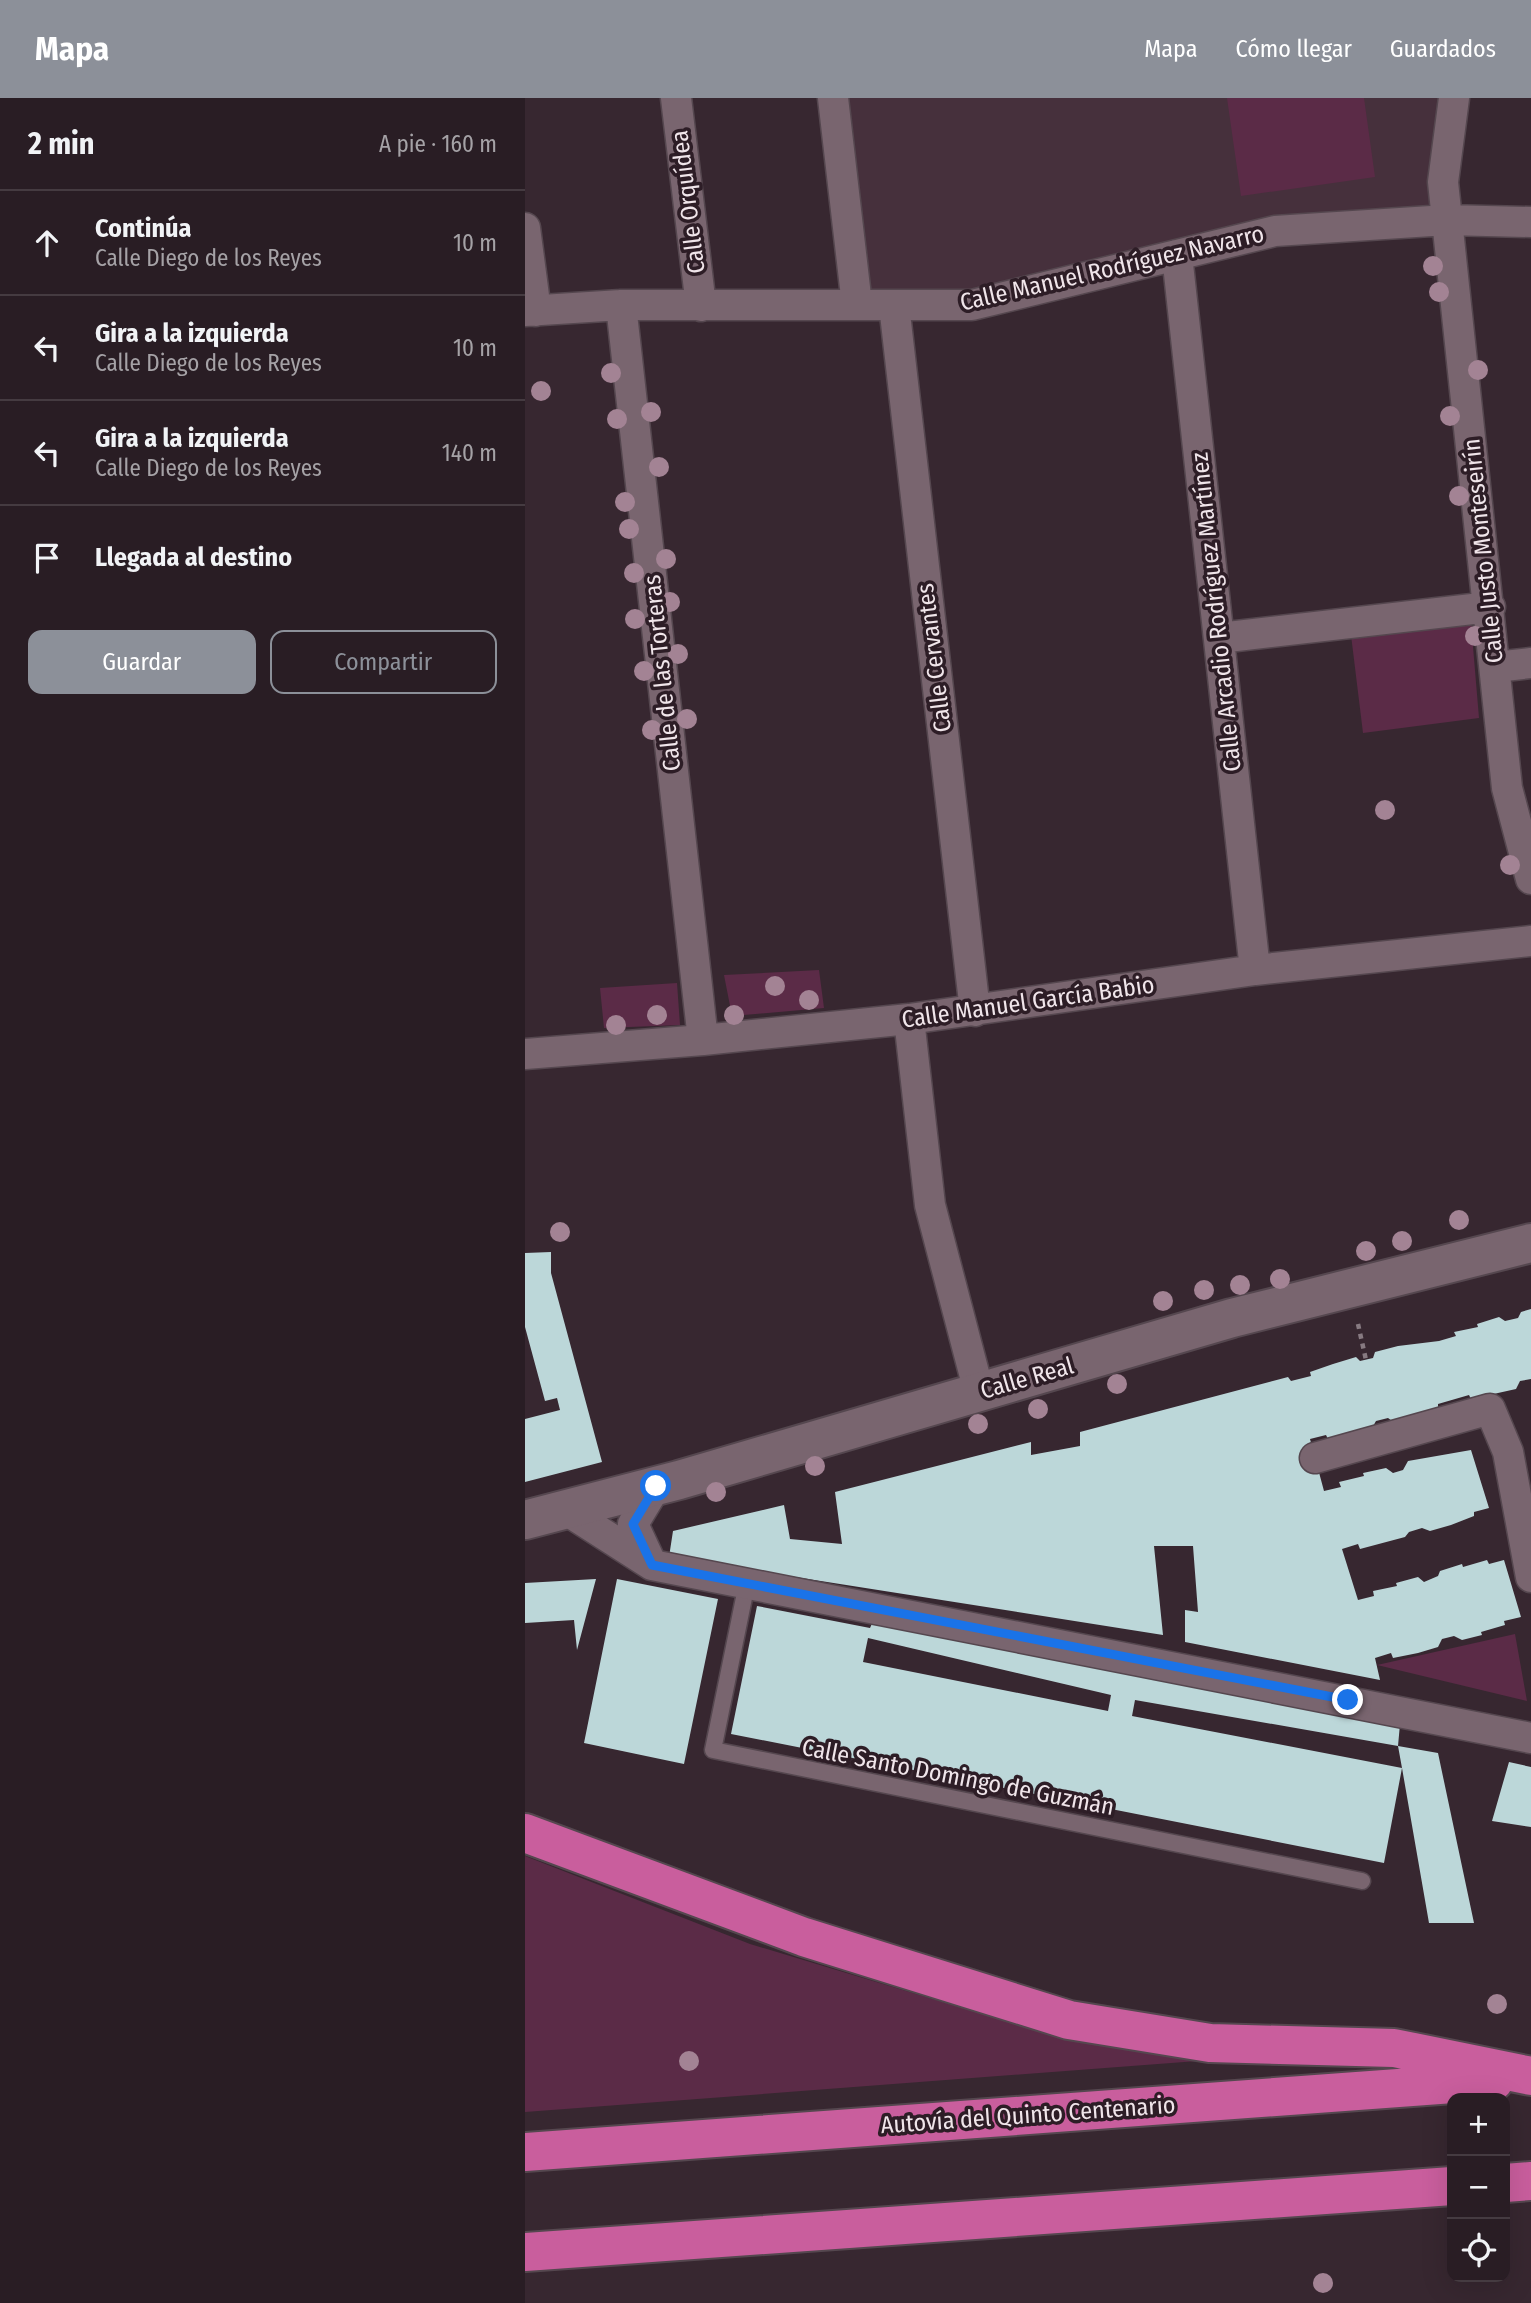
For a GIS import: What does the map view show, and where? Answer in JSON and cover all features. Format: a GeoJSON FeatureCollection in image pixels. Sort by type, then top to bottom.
{"type":"FeatureCollection","features":[{"type":"Feature","properties":{"kind":"highway"},"geometry":{"type":"LineString","coordinates":[[525,1833],[804,1937],[1069,2020],[1210,2043],[1394,2048],[1531,2077]]}},
{"type":"Feature","properties":{"kind":"highway","name":"Autovía del Quinto Centenario"},"geometry":{"type":"LineString","coordinates":[[525,2152],[1531,2077]]}},
{"type":"Feature","properties":{"kind":"highway"},"geometry":{"type":"LineString","coordinates":[[1510,2183],[1531,2181]]}},
{"type":"Feature","properties":{"kind":"highway"},"geometry":{"type":"LineString","coordinates":[[525,2252],[1447,2186]]}},
{"type":"Feature","properties":{"kind":"main road","name":"Calle Real"},"geometry":{"type":"LineString","coordinates":[[525,1520],[656,1486],[1232,1318],[1531,1243]]}},
{"type":"Feature","properties":{"kind":"street","name":"Calle Orquídea"},"geometry":{"type":"LineString","coordinates":[[676,98],[701,306]]}},
{"type":"Feature","properties":{"kind":"street"},"geometry":{"type":"LineString","coordinates":[[833,98],[857,305]]}},
{"type":"Feature","properties":{"kind":"street","name":"Calle Justo Monteseirín"},"geometry":{"type":"LineString","coordinates":[[1454,98],[1443,182],[1490,607],[1507,788],[1531,879]]}},
{"type":"Feature","properties":{"kind":"street","name":"Calle Manuel Rodríguez Navarro"},"geometry":{"type":"LineString","coordinates":[[531,311],[621,305],[972,305],[1275,231],[1447,220],[1531,222]]}},
{"type":"Feature","properties":{"kind":"street"},"geometry":{"type":"LineString","coordinates":[[525,228],[531,311]]}},
{"type":"Feature","properties":{"kind":"street","name":"Calle Arcadio Rodríguez Martínez"},"geometry":{"type":"LineString","coordinates":[[1177,255],[1255,970]]}},
{"type":"Feature","properties":{"kind":"street","name":"Calle de las Torteras"},"geometry":{"type":"LineString","coordinates":[[621,305],[703,1040]]}},
{"type":"Feature","properties":{"kind":"street","name":"Calle Cervantes"},"geometry":{"type":"LineString","coordinates":[[894,305],[975,1012]]}},
{"type":"Feature","properties":{"kind":"street"},"geometry":{"type":"LineString","coordinates":[[1219,639],[1490,607]]}},
{"type":"Feature","properties":{"kind":"street"},"geometry":{"type":"LineString","coordinates":[[1495,667],[1531,663]]}},
{"type":"Feature","properties":{"kind":"street","name":"Calle Manuel García Babio"},"geometry":{"type":"LineString","coordinates":[[525,1054],[703,1040],[975,1012],[1255,970],[1531,941]]}},
{"type":"Feature","properties":{"kind":"street"},"geometry":{"type":"LineString","coordinates":[[909,1019],[930,1205],[979,1392]]}},
{"type":"Feature","properties":{"kind":"street"},"geometry":{"type":"LineString","coordinates":[[1315,1458],[1490,1409],[1508,1452],[1531,1577]]}},
{"type":"Feature","properties":{"kind":"street"},"geometry":{"type":"LineString","coordinates":[[652,1565],[633,1524],[656,1486]]}},
{"type":"Feature","properties":{"kind":"street"},"geometry":{"type":"LineString","coordinates":[[566,1510],[652,1565],[1531,1738]]}},
{"type":"Feature","properties":{"kind":"lane","name":"Calle Santo Domingo de Guzmán"},"geometry":{"type":"LineString","coordinates":[[747,1583],[713,1750],[1362,1881]]}},
{"type":"Feature","properties":{"kind":"shaded area"},"geometry":{"type":"Polygon","coordinates":[[[833,98],[1460,98],[1447,220],[1266,231],[975,304],[856,302],[833,98]]]}},
{"type":"Feature","properties":{"kind":"shaded area"},"geometry":{"type":"Polygon","coordinates":[[[1227,98],[1364,98],[1375,177],[1241,196],[1227,98]]]}},
{"type":"Feature","properties":{"kind":"shaded area"},"geometry":{"type":"Polygon","coordinates":[[[1471,623],[1479,718],[1363,733],[1351,635],[1471,623]]]}},
{"type":"Feature","properties":{"kind":"shaded area"},"geometry":{"type":"Polygon","coordinates":[[[819,970],[824,1008],[732,1016],[724,975],[819,970]]]}},
{"type":"Feature","properties":{"kind":"shaded area"},"geometry":{"type":"Polygon","coordinates":[[[677,983],[680,1025],[604,1028],[600,988],[677,983]]]}},
{"type":"Feature","properties":{"kind":"shaded area"},"geometry":{"type":"Polygon","coordinates":[[[1515,1634],[1527,1701],[1377,1665],[1515,1634]]]}},
{"type":"Feature","properties":{"kind":"shaded area"},"geometry":{"type":"Polygon","coordinates":[[[525,1856],[750,1944],[1022,2026],[1224,2059],[525,2112],[525,1856]]]}},
{"type":"Feature","properties":{"kind":"building"},"geometry":{"type":"Polygon","coordinates":[[[551,1252],[551,1273],[602,1462],[525,1482],[525,1419],[560,1410],[557,1398],[545,1401],[525,1327],[525,1253],[551,1252]]]}},
{"type":"Feature","properties":{"kind":"building"},"geometry":{"type":"Polygon","coordinates":[[[1531,1309],[1531,1379],[1520,1381],[1516,1389],[1471,1399],[1469,1395],[1438,1404],[1438,1408],[1395,1423],[1388,1418],[1376,1421],[1372,1428],[1352,1434],[1350,1432],[1328,1439],[1326,1435],[1310,1439],[1324,1491],[1341,1487],[1339,1482],[1364,1476],[1363,1473],[1386,1468],[1393,1473],[1403,1470],[1408,1461],[1471,1450],[1489,1508],[1430,1531],[1422,1528],[1409,1532],[1405,1537],[1360,1549],[1358,1544],[1342,1549],[1358,1600],[1374,1596],[1373,1591],[1397,1586],[1396,1583],[1418,1577],[1424,1582],[1438,1576],[1440,1571],[1462,1564],[1463,1567],[1487,1560],[1489,1564],[1504,1560],[1521,1617],[1504,1621],[1505,1625],[1481,1632],[1482,1635],[1462,1640],[1454,1636],[1442,1639],[1438,1647],[1418,1653],[1393,1658],[1391,1653],[1375,1658],[1380,1680],[1185,1642],[1185,1610],[1198,1612],[1193,1546],[1154,1546],[1163,1635],[669,1557],[673,1531],[784,1505],[790,1539],[842,1544],[835,1492],[1031,1442],[1031,1455],[1080,1446],[1080,1432],[1288,1377],[1291,1381],[1311,1376],[1310,1372],[1333,1364],[1356,1357],[1360,1361],[1373,1358],[1375,1352],[1398,1346],[1439,1341],[1456,1336],[1454,1332],[1478,1327],[1477,1324],[1499,1317],[1505,1321],[1518,1318],[1521,1312],[1531,1309]]]}},
{"type":"Feature","properties":{"kind":"building"},"geometry":{"type":"Polygon","coordinates":[[[596,1579],[577,1650],[574,1620],[525,1623],[525,1583],[596,1579]]]}},
{"type":"Feature","properties":{"kind":"building"},"geometry":{"type":"Polygon","coordinates":[[[617,1579],[718,1599],[684,1764],[584,1743],[617,1579]]]}},
{"type":"Feature","properties":{"kind":"building"},"geometry":{"type":"Polygon","coordinates":[[[757,1606],[870,1628],[875,1617],[1400,1724],[1398,1746],[1135,1700],[1132,1716],[1402,1768],[1384,1863],[731,1734],[757,1606]],[[868,1638],[863,1662],[1108,1711],[1111,1695],[868,1638]]]}},
{"type":"Feature","properties":{"kind":"building"},"geometry":{"type":"Polygon","coordinates":[[[1398,1746],[1438,1753],[1474,1923],[1429,1923],[1398,1746]]]}},
{"type":"Feature","properties":{"kind":"building"},"geometry":{"type":"Polygon","coordinates":[[[1509,1762],[1531,1767],[1531,1827],[1492,1821],[1509,1762]]]}},
{"type":"Feature","properties":{"kind":"route"},"geometry":{"type":"LineString","coordinates":[[656,1486],[633,1524],[652,1565],[1348,1700]]}}]}
